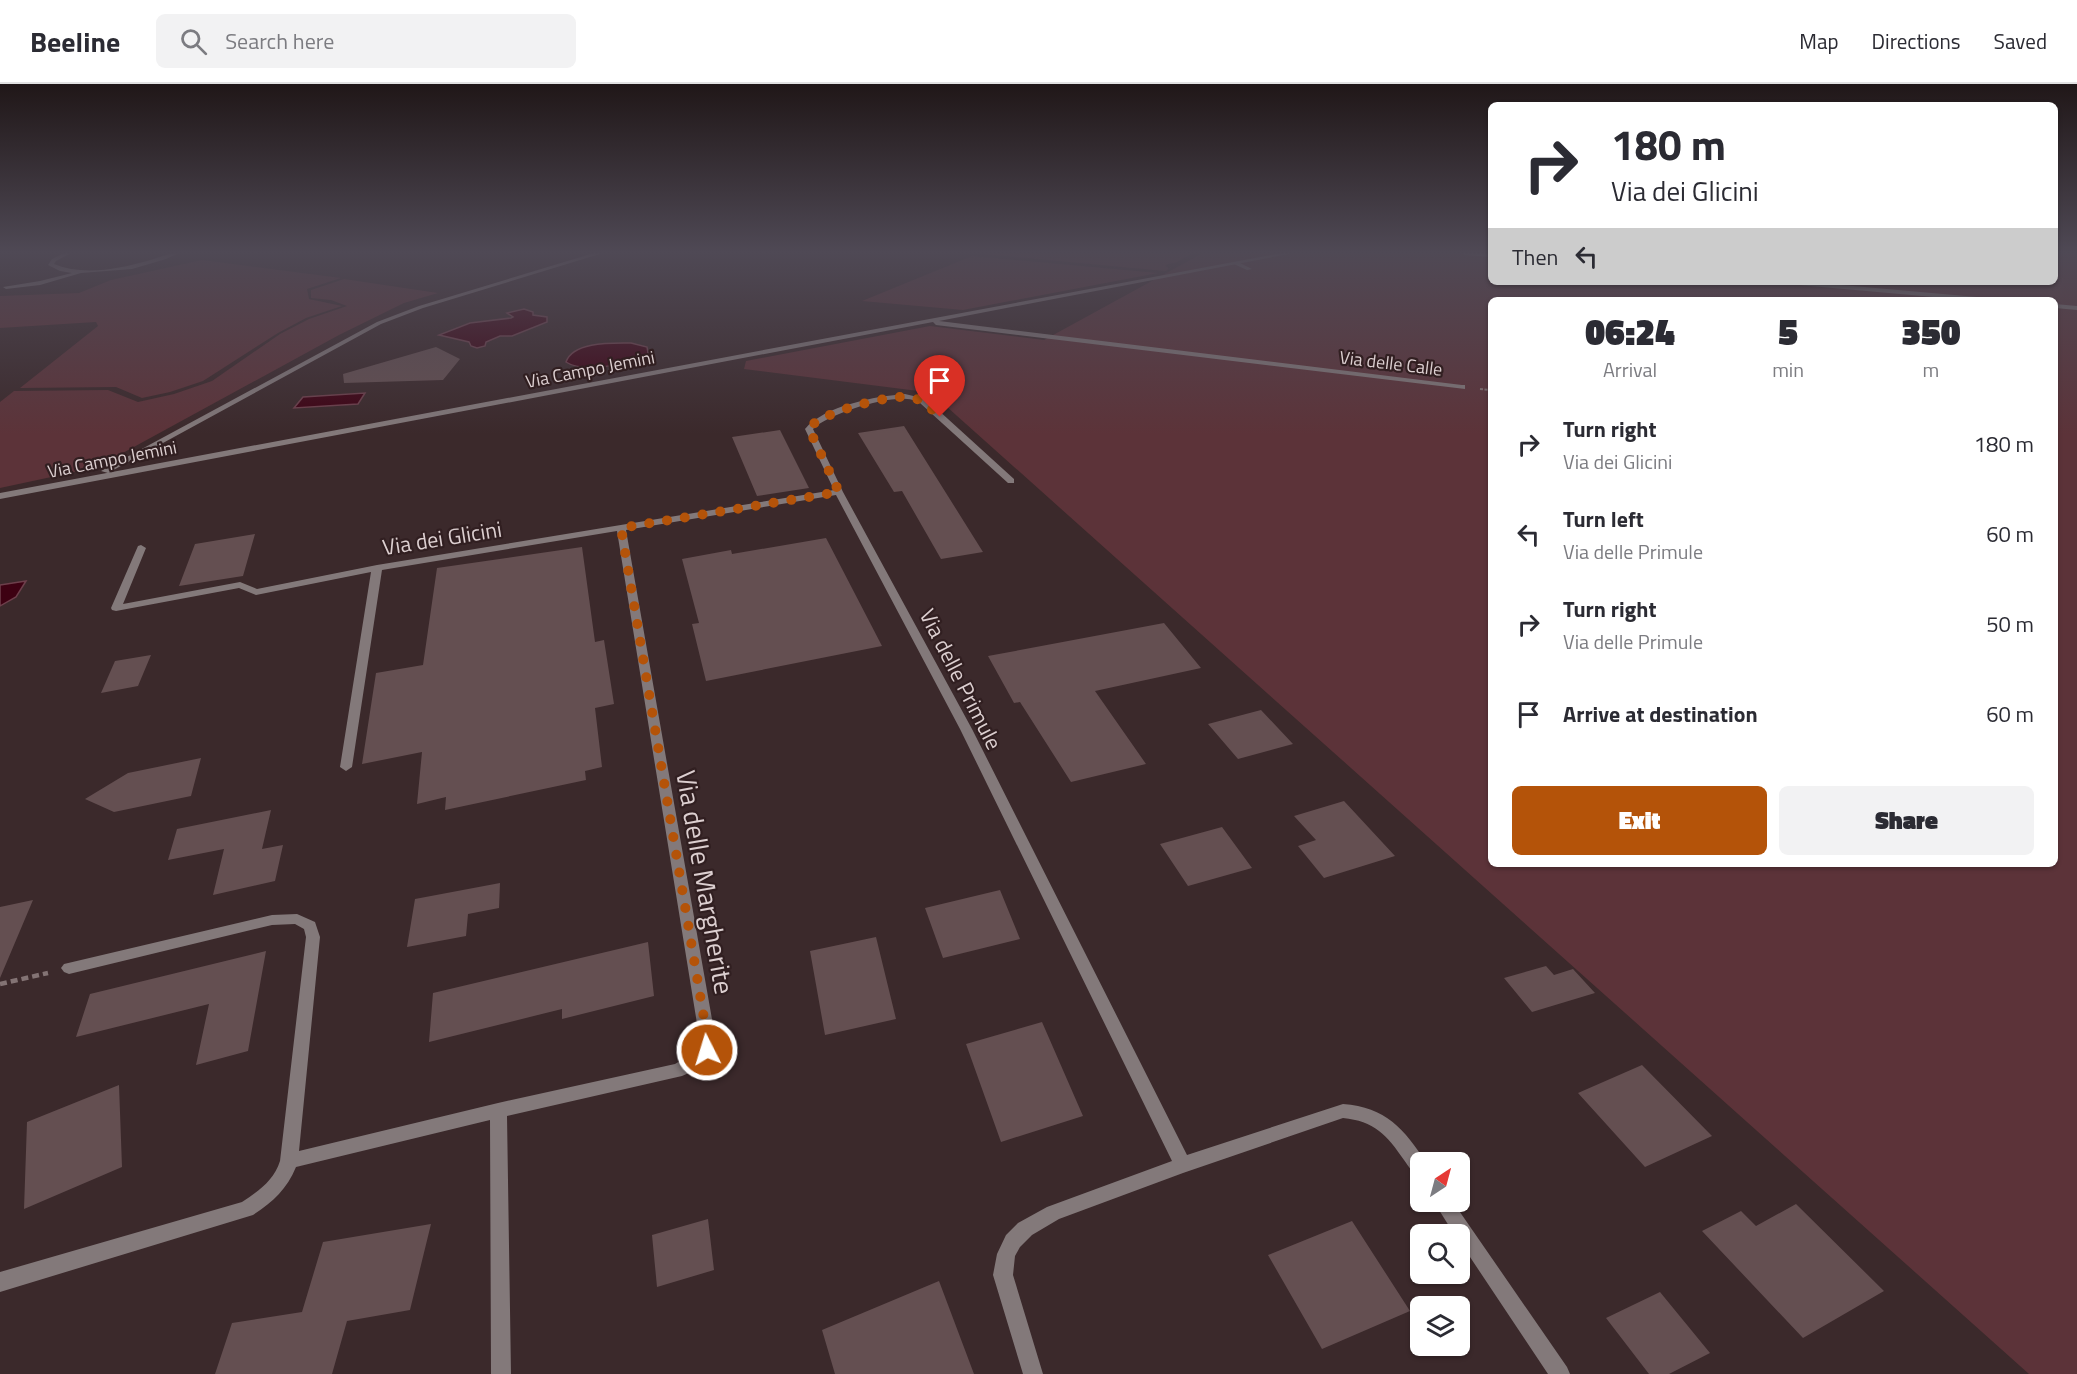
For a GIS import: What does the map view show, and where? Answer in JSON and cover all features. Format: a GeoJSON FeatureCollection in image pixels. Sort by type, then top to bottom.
{"type":"FeatureCollection","features":[{"type":"Feature","properties":{"kind":"street"},"geometry":{"type":"LineString","coordinates":[[94,477],[379,323],[405,313]]}},
{"type":"Feature","properties":{"kind":"street","name":"Via Campo Jemini"},"geometry":{"type":"LineString","coordinates":[[0,496],[970,313]]}},
{"type":"Feature","properties":{"kind":"street","name":"Via delle Calle"},"geometry":{"type":"LineString","coordinates":[[923,322],[1462,387]]}},
{"type":"Feature","properties":{"kind":"street","name":"Via delle Primule"},"geometry":{"type":"LineString","coordinates":[[1011,482],[923,402],[903,396],[829,414],[810,426],[810,431],[839,492],[971,740],[1183,1165]]}},
{"type":"Feature","properties":{"kind":"street","name":"Via dei Glicini"},"geometry":{"type":"LineString","coordinates":[[141,548],[116,608],[240,585],[256,592],[377,568],[839,492]]}},
{"type":"Feature","properties":{"kind":"street","name":"Via delle Margherite"},"geometry":{"type":"LineString","coordinates":[[498,1110],[658,1076],[686,1067],[705,1054],[707,1050],[708,1042],[621,528]]}},
{"type":"Feature","properties":{"kind":"street"},"geometry":{"type":"LineString","coordinates":[[346,767],[377,568]]}},
{"type":"Feature","properties":{"kind":"street"},"geometry":{"type":"LineString","coordinates":[[0,1282],[247,1209],[272,1192],[287,1171],[313,937],[310,926],[297,919],[272,920],[69,968]]}},
{"type":"Feature","properties":{"kind":"street"},"geometry":{"type":"LineString","coordinates":[[289,1161],[498,1110],[501,1374]]}},
{"type":"Feature","properties":{"kind":"street"},"geometry":{"type":"LineString","coordinates":[[1033,1374],[1003,1275],[1006,1254],[1013,1241],[1025,1229],[1053,1213],[1335,1113],[1350,1111],[1371,1116],[1387,1125],[1400,1137],[1410,1152]]}},
{"type":"Feature","properties":{"kind":"street"},"geometry":{"type":"LineString","coordinates":[[1450,1212],[1560,1374]]}},
{"type":"Feature","properties":{"kind":"path"},"geometry":{"type":"LineString","coordinates":[[0,984],[69,968]]}},
{"type":"Feature","properties":{"kind":"shaded area"},"geometry":{"type":"Polygon","coordinates":[[[0,313],[320,313],[278,333],[203,381],[142,398],[116,387],[20,388],[98,326],[96,322],[0,328],[0,313]]]}},
{"type":"Feature","properties":{"kind":"shaded area"},"geometry":{"type":"Polygon","coordinates":[[[326,313],[383,313],[121,454],[84,470],[0,488],[0,402],[14,391],[108,390],[138,402],[174,394],[212,381],[280,334],[326,313]]]}},
{"type":"Feature","properties":{"kind":"shaded area"},"geometry":{"type":"Polygon","coordinates":[[[507,313],[533,313],[547,317],[547,322],[512,336],[500,336],[486,342],[485,346],[477,348],[471,346],[469,342],[439,335],[470,323],[513,317],[507,313]]]}},
{"type":"Feature","properties":{"kind":"shaded area"},"geometry":{"type":"Polygon","coordinates":[[[1093,313],[1488,313],[1488,867],[2058,867],[2058,313],[2077,313],[2077,1374],[2029,1374],[937,398],[942,394],[744,369],[746,361],[930,326],[1044,340],[1093,313]]]}},
{"type":"Feature","properties":{"kind":"shaded area"},"geometry":{"type":"Polygon","coordinates":[[[604,343],[631,343],[647,347],[648,353],[631,361],[607,366],[583,367],[566,362],[570,355],[585,347],[604,343]]]}},
{"type":"Feature","properties":{"kind":"shaded area"},"geometry":{"type":"Polygon","coordinates":[[[365,393],[358,404],[294,408],[303,397],[365,393]]]}},
{"type":"Feature","properties":{"kind":"shaded area"},"geometry":{"type":"Polygon","coordinates":[[[26,581],[16,597],[0,606],[0,585],[26,581]]]}},
{"type":"Feature","properties":{"kind":"building"},"geometry":{"type":"Polygon","coordinates":[[[436,347],[460,359],[443,380],[344,383],[343,374],[436,347]]]}},
{"type":"Feature","properties":{"kind":"building"},"geometry":{"type":"Polygon","coordinates":[[[904,426],[983,552],[941,559],[902,491],[894,492],[858,433],[904,426]]]}},
{"type":"Feature","properties":{"kind":"building"},"geometry":{"type":"Polygon","coordinates":[[[780,430],[809,488],[757,496],[732,437],[780,430]]]}},
{"type":"Feature","properties":{"kind":"building"},"geometry":{"type":"Polygon","coordinates":[[[255,534],[243,576],[179,586],[195,544],[255,534]]]}},
{"type":"Feature","properties":{"kind":"building"},"geometry":{"type":"Polygon","coordinates":[[[826,538],[882,646],[706,681],[692,624],[699,623],[682,559],[731,550],[732,554],[826,538]]]}},
{"type":"Feature","properties":{"kind":"building"},"geometry":{"type":"Polygon","coordinates":[[[582,547],[595,642],[604,640],[614,704],[595,708],[602,767],[585,771],[586,780],[445,810],[446,797],[417,804],[422,752],[362,764],[376,673],[423,665],[437,568],[582,547]]]}},
{"type":"Feature","properties":{"kind":"building"},"geometry":{"type":"Polygon","coordinates":[[[1164,623],[1201,668],[1095,691],[1146,764],[1071,782],[1020,702],[1014,703],[988,656],[1164,623]]]}},
{"type":"Feature","properties":{"kind":"building"},"geometry":{"type":"Polygon","coordinates":[[[151,655],[138,686],[101,693],[115,661],[151,655]]]}},
{"type":"Feature","properties":{"kind":"building"},"geometry":{"type":"Polygon","coordinates":[[[1261,710],[1293,744],[1238,759],[1208,724],[1261,710]]]}},
{"type":"Feature","properties":{"kind":"building"},"geometry":{"type":"Polygon","coordinates":[[[201,758],[191,796],[114,812],[85,799],[128,773],[201,758]]]}},
{"type":"Feature","properties":{"kind":"building"},"geometry":{"type":"Polygon","coordinates":[[[1344,801],[1395,856],[1324,878],[1298,846],[1316,840],[1294,816],[1344,801]]]}},
{"type":"Feature","properties":{"kind":"building"},"geometry":{"type":"Polygon","coordinates":[[[271,810],[262,849],[283,845],[275,881],[213,895],[224,849],[168,860],[177,829],[271,810]]]}},
{"type":"Feature","properties":{"kind":"building"},"geometry":{"type":"Polygon","coordinates":[[[1222,827],[1252,868],[1188,886],[1160,844],[1222,827]]]}},
{"type":"Feature","properties":{"kind":"building"},"geometry":{"type":"Polygon","coordinates":[[[500,883],[499,908],[468,914],[466,936],[407,947],[415,899],[500,883]]]}},
{"type":"Feature","properties":{"kind":"building"},"geometry":{"type":"Polygon","coordinates":[[[1000,890],[1020,939],[943,958],[925,908],[1000,890]]]}},
{"type":"Feature","properties":{"kind":"building"},"geometry":{"type":"Polygon","coordinates":[[[33,900],[0,978],[0,907],[33,900]]]}},
{"type":"Feature","properties":{"kind":"building"},"geometry":{"type":"Polygon","coordinates":[[[876,937],[896,1019],[825,1035],[810,951],[876,937]]]}},
{"type":"Feature","properties":{"kind":"building"},"geometry":{"type":"Polygon","coordinates":[[[648,942],[654,996],[562,1019],[562,1009],[429,1042],[433,993],[648,942]]]}},
{"type":"Feature","properties":{"kind":"building"},"geometry":{"type":"Polygon","coordinates":[[[266,951],[248,1051],[196,1065],[209,1004],[76,1037],[90,994],[266,951]]]}},
{"type":"Feature","properties":{"kind":"building"},"geometry":{"type":"Polygon","coordinates":[[[1546,966],[1554,975],[1573,969],[1595,993],[1532,1012],[1504,978],[1546,966]]]}},
{"type":"Feature","properties":{"kind":"building"},"geometry":{"type":"Polygon","coordinates":[[[1042,1022],[1083,1116],[1001,1142],[966,1044],[1042,1022]]]}},
{"type":"Feature","properties":{"kind":"building"},"geometry":{"type":"Polygon","coordinates":[[[1642,1065],[1712,1136],[1645,1167],[1578,1093],[1642,1065]]]}},
{"type":"Feature","properties":{"kind":"building"},"geometry":{"type":"Polygon","coordinates":[[[119,1085],[122,1167],[24,1209],[27,1122],[119,1085]]]}},
{"type":"Feature","properties":{"kind":"building"},"geometry":{"type":"Polygon","coordinates":[[[1796,1204],[1884,1291],[1803,1338],[1702,1231],[1741,1211],[1756,1226],[1796,1204]]]}},
{"type":"Feature","properties":{"kind":"building"},"geometry":{"type":"Polygon","coordinates":[[[708,1219],[714,1270],[657,1287],[652,1235],[708,1219]]]}},
{"type":"Feature","properties":{"kind":"building"},"geometry":{"type":"Polygon","coordinates":[[[1352,1221],[1410,1311],[1322,1349],[1268,1255],[1352,1221]]]}},
{"type":"Feature","properties":{"kind":"building"},"geometry":{"type":"Polygon","coordinates":[[[431,1224],[410,1310],[347,1321],[332,1374],[215,1374],[232,1323],[302,1312],[323,1242],[431,1224]]]}},
{"type":"Feature","properties":{"kind":"building"},"geometry":{"type":"Polygon","coordinates":[[[939,1281],[974,1374],[835,1374],[822,1330],[939,1281]]]}},
{"type":"Feature","properties":{"kind":"building"},"geometry":{"type":"Polygon","coordinates":[[[1660,1292],[1710,1353],[1669,1374],[1649,1374],[1606,1318],[1660,1292]]]}},
{"type":"Feature","properties":{"kind":"route"},"geometry":{"type":"LineString","coordinates":[[707,1050],[708,1042],[621,528],[839,492],[809,429],[811,424],[829,414],[903,396],[923,402],[940,417]]}}]}
